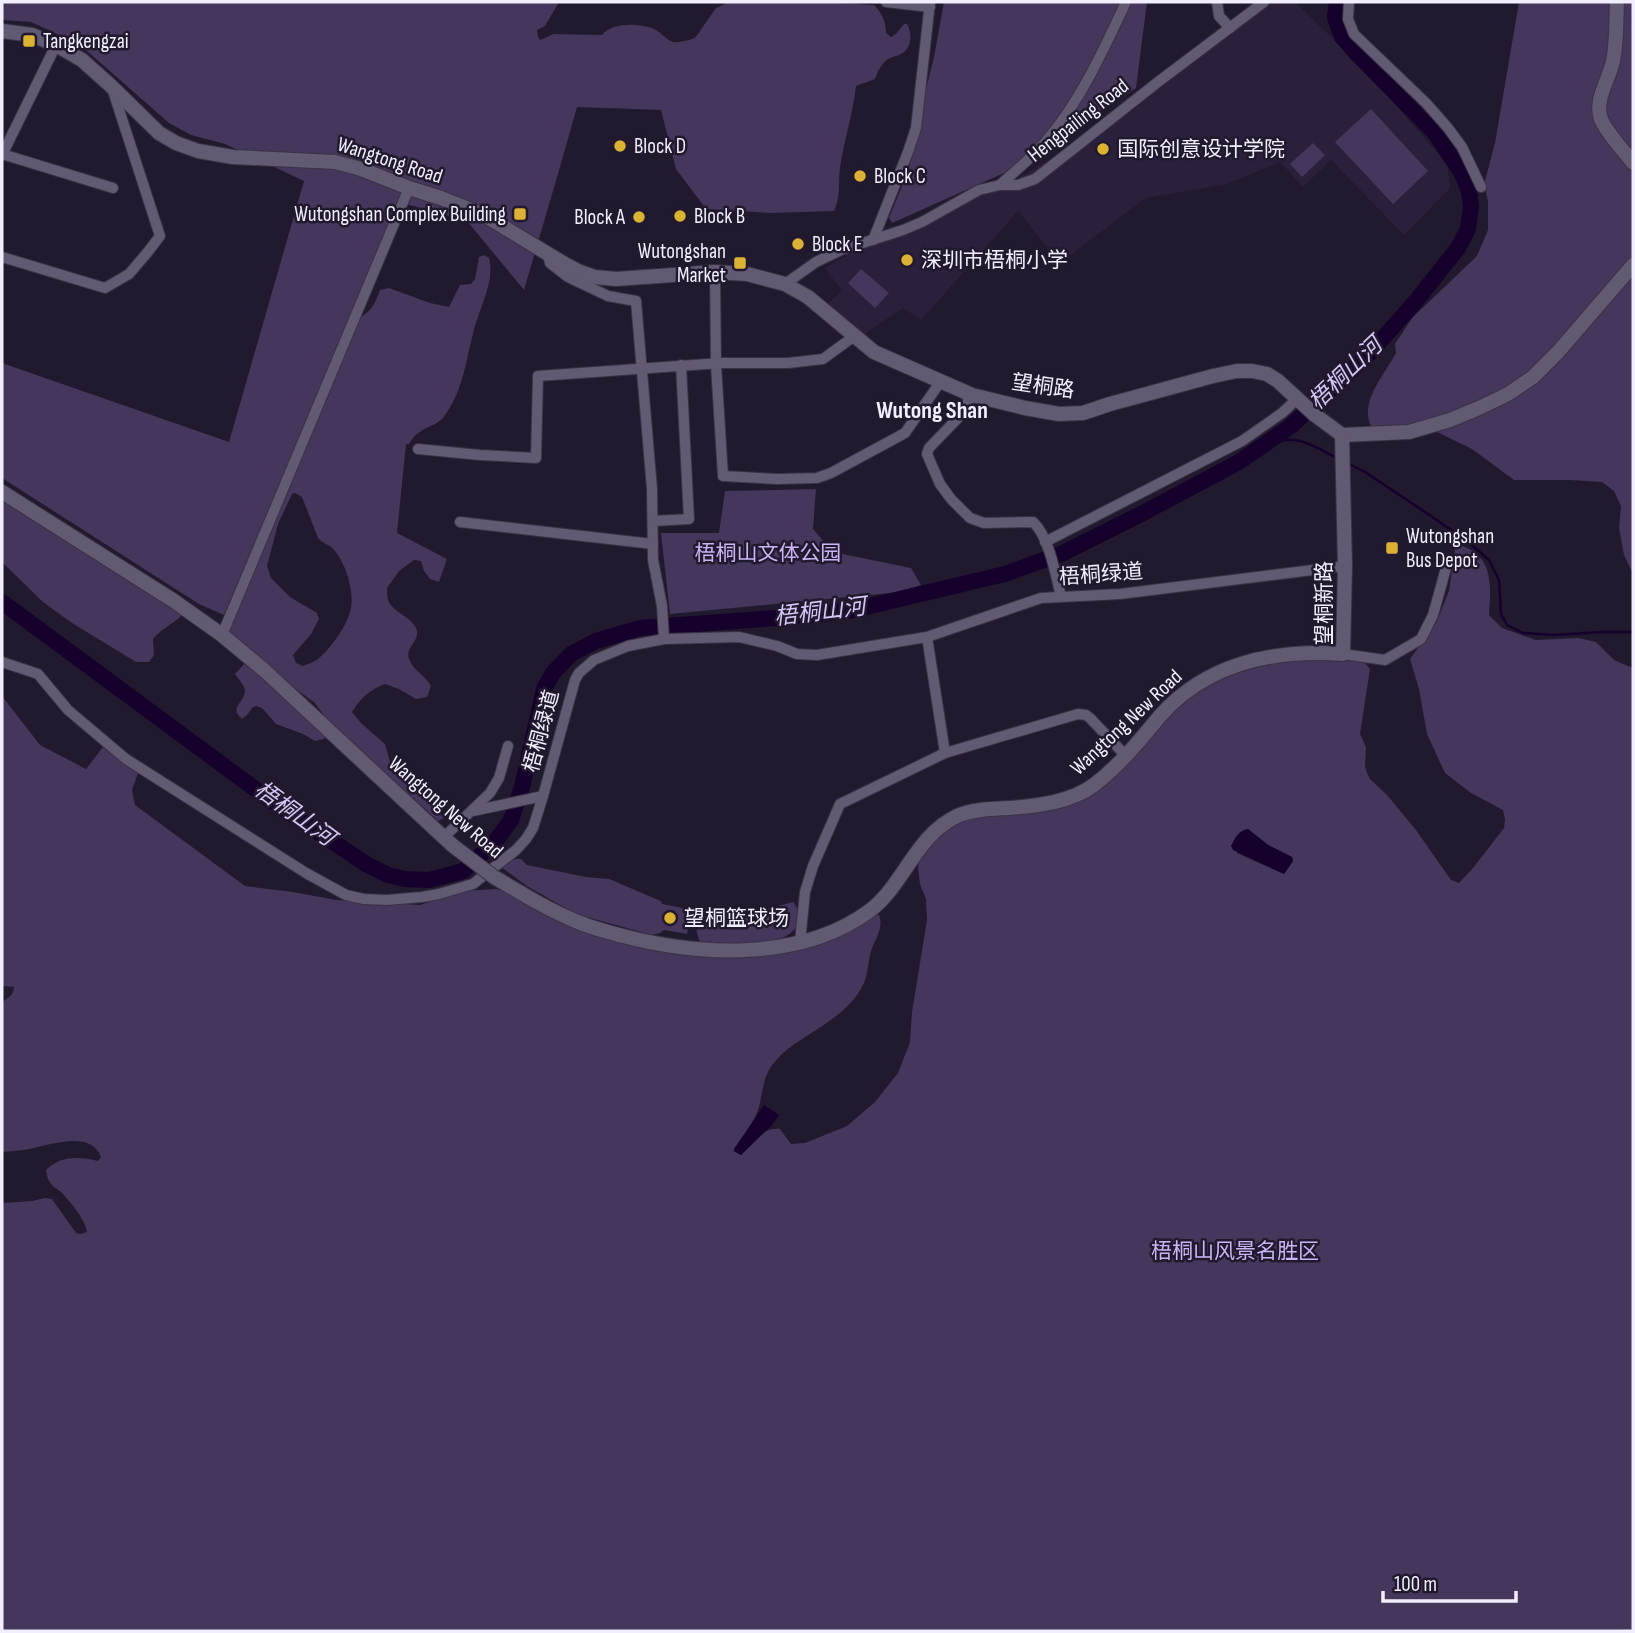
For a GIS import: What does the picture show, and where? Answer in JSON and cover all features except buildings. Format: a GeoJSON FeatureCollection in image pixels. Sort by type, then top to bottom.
{"type":"FeatureCollection","features":[{"type":"Feature","properties":{"kind":"street"},"geometry":{"type":"LineString","coordinates":[[873,240],[916,128],[930,4],[887,2]]}},
{"type":"Feature","properties":{"kind":"street"},"geometry":{"type":"LineString","coordinates":[[1000,185],[1049,138],[1079,94],[1126,2]]}},
{"type":"Feature","properties":{"kind":"street"},"geometry":{"type":"LineString","coordinates":[[1217,2],[1219,16],[1230,28]]}},
{"type":"Feature","properties":{"kind":"street","name":"Hengpailing Road"},"geometry":{"type":"LineString","coordinates":[[785,284],[816,262],[841,250],[922,222],[979,190],[1000,185],[1018,185],[1035,179],[1264,2]]}},
{"type":"Feature","properties":{"kind":"street"},"geometry":{"type":"LineString","coordinates":[[1349,2],[1348,19],[1354,34],[1426,103],[1448,128],[1462,147],[1481,187]]}},
{"type":"Feature","properties":{"kind":"street"},"geometry":{"type":"LineString","coordinates":[[1617,2],[1615,47],[1599,110],[1603,123],[1633,163]]}},
{"type":"Feature","properties":{"kind":"street","name":"Wangtong Road"},"geometry":{"type":"LineString","coordinates":[[2,31],[32,35],[82,60],[159,134],[198,151],[233,158],[335,162],[361,169],[484,215],[548,255],[578,271],[595,276],[616,279],[715,272],[747,274],[785,284]]}},
{"type":"Feature","properties":{"kind":"street"},"geometry":{"type":"LineString","coordinates":[[56,45],[2,154],[113,188]]}},
{"type":"Feature","properties":{"kind":"street"},"geometry":{"type":"LineString","coordinates":[[2,257],[105,288],[129,274],[160,236],[111,86]]}},
{"type":"Feature","properties":{"kind":"street"},"geometry":{"type":"LineString","coordinates":[[222,635],[409,188]]}},
{"type":"Feature","properties":{"kind":"street"},"geometry":{"type":"LineString","coordinates":[[548,255],[550,263],[568,277],[608,296],[636,302],[652,489],[653,560],[662,606],[664,636]]}},
{"type":"Feature","properties":{"kind":"street"},"geometry":{"type":"LineString","coordinates":[[1342,440],[1409,432],[1450,420],[1508,394],[1533,377],[1558,352],[1633,265]]}},
{"type":"Feature","properties":{"kind":"street"},"geometry":{"type":"LineString","coordinates":[[715,272],[716,364],[723,476],[777,480],[817,478],[831,473],[905,433],[941,381]]}},
{"type":"Feature","properties":{"kind":"street","name":"望桐路"},"geometry":{"type":"LineString","coordinates":[[785,284],[808,297],[874,352],[972,395],[1059,414],[1083,413],[1213,376],[1252,371],[1267,374],[1279,381],[1342,440]]}},
{"type":"Feature","properties":{"kind":"street"},"geometry":{"type":"LineString","coordinates":[[418,449],[536,458],[538,376],[681,365],[788,363],[823,359],[853,337]]}},
{"type":"Feature","properties":{"kind":"street"},"geometry":{"type":"LineString","coordinates":[[653,521],[689,519],[681,365]]}},
{"type":"Feature","properties":{"kind":"street"},"geometry":{"type":"LineString","coordinates":[[972,395],[957,419],[929,448],[927,454],[940,484],[970,518],[984,523],[1032,522],[1039,527],[1061,597]]}},
{"type":"Feature","properties":{"kind":"street"},"geometry":{"type":"LineString","coordinates":[[1046,545],[1242,441],[1282,413],[1297,398]]}},
{"type":"Feature","properties":{"kind":"street","name":"望桐新路"},"geometry":{"type":"LineString","coordinates":[[1342,440],[1345,566],[1343,654],[1385,660],[1421,639],[1433,615],[1446,568]]}},
{"type":"Feature","properties":{"kind":"street","name":"Wangtong New Road"},"geometry":{"type":"LineString","coordinates":[[2,492],[174,601],[222,635],[264,670],[448,841],[494,877],[579,923],[652,943],[697,950],[735,950],[800,942],[827,934],[871,910],[887,893],[920,847],[944,824],[971,811],[1033,806],[1081,793],[1126,756],[1176,701],[1210,677],[1234,665],[1268,657],[1343,654]]}},
{"type":"Feature","properties":{"kind":"street"},"geometry":{"type":"LineString","coordinates":[[460,522],[653,544]]}},
{"type":"Feature","properties":{"kind":"street","name":"梧桐绿道"},"geometry":{"type":"LineString","coordinates":[[2,662],[38,674],[68,710],[126,759],[306,873],[345,895],[364,899],[411,898],[439,894],[473,884],[526,839],[533,828],[538,797],[575,680],[594,660],[628,646],[664,636],[738,637],[777,646],[797,654],[817,654],[928,637],[1041,598],[1120,594],[1345,566]]}},
{"type":"Feature","properties":{"kind":"street"},"geometry":{"type":"LineString","coordinates":[[928,637],[945,754]]}},
{"type":"Feature","properties":{"kind":"street"},"geometry":{"type":"LineString","coordinates":[[800,942],[805,892],[813,866],[841,804],[945,754],[1078,714],[1090,718],[1126,756]]}},
{"type":"Feature","properties":{"kind":"street"},"geometry":{"type":"LineString","coordinates":[[448,841],[479,810],[490,793],[499,778],[508,746]]}},
{"type":"Feature","properties":{"kind":"street"},"geometry":{"type":"LineString","coordinates":[[479,810],[538,797]]}},
{"type":"Feature","properties":{"kind":"shaded area"},"geometry":{"type":"Polygon","coordinates":[[[1271,2],[1295,2],[1364,69],[1447,164],[1450,188],[1404,235],[1331,160],[1303,187],[1280,162],[1227,184],[1146,198],[1060,263],[1018,211],[921,320],[903,308],[860,337],[823,308],[842,291],[825,268],[852,252],[911,233],[979,195],[1003,187],[1132,111],[1271,2]]]}},
{"type":"Feature","properties":{"kind":"shaded area"},"geometry":{"type":"Polygon","coordinates":[[[1248,829],[1268,845],[1292,857],[1293,861],[1284,874],[1233,850],[1231,846],[1236,837],[1248,829]]]}},
{"type":"Feature","properties":{"kind":"shaded area"},"geometry":{"type":"Polygon","coordinates":[[[764,1105],[779,1115],[741,1155],[734,1149],[764,1105]]]}},
{"type":"Feature","properties":{"kind":"green space"},"geometry":{"type":"Polygon","coordinates":[[[2,2],[559,2],[545,26],[537,30],[540,40],[554,34],[602,35],[612,28],[634,25],[654,29],[670,41],[676,42],[695,38],[716,8],[726,2],[827,2],[874,5],[883,18],[886,33],[891,37],[907,24],[910,39],[904,52],[883,63],[875,79],[856,86],[834,211],[771,213],[706,209],[676,169],[661,110],[577,107],[524,290],[467,221],[399,202],[224,615],[199,604],[2,478],[2,363],[229,442],[304,181],[225,144],[191,135],[169,123],[87,51],[31,22],[2,20],[2,2]]]}},
{"type":"Feature","properties":{"kind":"green space"},"geometry":{"type":"Polygon","coordinates":[[[944,2],[1147,2],[1136,88],[1004,173],[892,223],[889,218],[907,174],[922,120],[922,105],[944,2]]]}},
{"type":"Feature","properties":{"kind":"green space"},"geometry":{"type":"Polygon","coordinates":[[[1519,2],[1633,2],[1633,574],[1624,555],[1619,528],[1621,506],[1614,491],[1602,482],[1514,480],[1472,449],[1431,429],[1371,426],[1368,417],[1371,398],[1396,353],[1395,344],[1412,318],[1477,256],[1488,230],[1488,201],[1484,185],[1495,143],[1519,2]]]}},
{"type":"Feature","properties":{"kind":"green space"},"geometry":{"type":"Polygon","coordinates":[[[1371,109],[1428,171],[1393,204],[1335,142],[1371,109]]]}},
{"type":"Feature","properties":{"kind":"green space"},"geometry":{"type":"Polygon","coordinates":[[[1313,143],[1325,155],[1302,177],[1290,164],[1313,143]]]}},
{"type":"Feature","properties":{"kind":"green space"},"geometry":{"type":"Polygon","coordinates":[[[484,255],[489,258],[489,284],[456,397],[441,420],[418,433],[406,444],[397,533],[447,559],[439,582],[430,579],[421,561],[414,560],[399,571],[387,588],[390,604],[416,627],[416,639],[408,656],[414,668],[431,686],[427,697],[416,699],[385,684],[366,695],[352,712],[385,744],[390,762],[444,818],[438,821],[326,718],[315,703],[227,630],[356,319],[371,308],[380,290],[389,288],[449,307],[460,285],[471,284],[475,279],[479,257],[484,255]],[[292,494],[278,524],[267,566],[271,578],[290,597],[317,613],[319,619],[311,634],[293,655],[296,663],[303,666],[318,659],[334,642],[346,622],[352,601],[343,563],[333,549],[318,538],[302,497],[292,494]]]}},
{"type":"Feature","properties":{"kind":"green space"},"geometry":{"type":"Polygon","coordinates":[[[861,269],[889,293],[875,308],[848,283],[861,269]]]}},
{"type":"Feature","properties":{"kind":"green space","name":"梧桐山文体公园"},"geometry":{"type":"Polygon","coordinates":[[[816,489],[813,529],[833,552],[911,568],[921,585],[901,592],[670,614],[661,533],[719,533],[725,491],[816,489]]]}},
{"type":"Feature","properties":{"kind":"green space"},"geometry":{"type":"Polygon","coordinates":[[[2,501],[182,615],[153,639],[154,655],[149,662],[136,662],[72,623],[43,602],[2,562],[2,501]]]}},
{"type":"Feature","properties":{"kind":"green space","name":"梧桐山风景名胜区"},"geometry":{"type":"Polygon","coordinates":[[[1460,545],[1470,549],[1481,559],[1490,581],[1489,615],[1502,628],[1536,640],[1578,638],[1596,642],[1614,660],[1633,668],[1633,1631],[2,1631],[2,1203],[52,1199],[76,1233],[87,1232],[73,1206],[50,1183],[46,1170],[64,1160],[78,1158],[98,1161],[101,1157],[95,1148],[78,1141],[2,1152],[2,1002],[12,994],[14,987],[2,986],[2,696],[40,745],[86,769],[103,747],[138,773],[132,790],[135,805],[245,886],[336,900],[420,905],[460,891],[497,889],[518,896],[596,934],[716,955],[806,944],[873,914],[879,915],[880,929],[871,951],[864,983],[844,1010],[790,1047],[769,1070],[757,1113],[734,1149],[741,1155],[758,1137],[774,1129],[780,1129],[791,1144],[805,1143],[847,1126],[875,1102],[898,1073],[910,1042],[912,1012],[927,920],[926,899],[918,869],[920,852],[935,832],[971,812],[1048,810],[1071,802],[1200,685],[1253,663],[1341,658],[1364,662],[1370,669],[1360,734],[1366,747],[1367,773],[1416,830],[1451,880],[1459,883],[1504,828],[1505,820],[1503,810],[1471,793],[1445,773],[1427,734],[1419,689],[1410,659],[1437,621],[1449,591],[1455,549],[1460,545]],[[1248,829],[1237,853],[1284,874],[1293,861],[1292,857],[1268,845],[1248,829]]]}},
{"type":"Feature","properties":{"kind":"green space"},"geometry":{"type":"Polygon","coordinates":[[[245,663],[327,732],[324,739],[315,741],[276,724],[257,706],[242,719],[237,708],[245,690],[235,674],[245,663]]]}},
{"type":"Feature","properties":{"kind":"green space"},"geometry":{"type":"Polygon","coordinates":[[[515,859],[521,859],[527,865],[609,879],[661,901],[662,904],[692,910],[687,934],[664,930],[652,935],[576,914],[527,886],[501,867],[515,859]]]}},
{"type":"Feature","properties":{"kind":"green space"},"geometry":{"type":"Polygon","coordinates":[[[793,902],[797,910],[797,927],[779,939],[758,943],[701,943],[697,935],[699,911],[726,917],[793,902]]]}},
{"type":"Feature","properties":{"kind":"waterway","name":"梧桐山河"},"geometry":{"type":"LineString","coordinates":[[2,602],[266,797],[366,864],[388,875],[405,879],[429,880],[463,871],[495,842],[511,820],[522,787],[544,689],[553,673],[571,654],[596,641],[640,628],[853,610],[1005,574],[1063,553],[1239,462],[1291,426],[1368,355],[1458,248],[1468,229],[1471,206],[1469,191],[1461,172],[1434,132],[1342,37],[1335,17],[1337,2]]}},
{"type":"Feature","properties":{"kind":"waterway"},"geometry":{"type":"LineString","coordinates":[[1264,444],[1294,440],[1310,444],[1337,458]]}},
{"type":"Feature","properties":{"kind":"waterway"},"geometry":{"type":"LineString","coordinates":[[1349,464],[1422,510],[1489,560],[1499,580],[1501,614],[1507,625],[1523,633],[1554,635],[1633,632]]}},
{"type":"Feature","properties":{"kind":"place","name":"Tangkengzai"},"geometry":{"type":"Point","coordinates":[29,41]}},
{"type":"Feature","properties":{"kind":"place","name":"Block D"},"geometry":{"type":"Point","coordinates":[620,146]}},
{"type":"Feature","properties":{"kind":"place","name":"国际创意设计学院"},"geometry":{"type":"Point","coordinates":[1103,149]}},
{"type":"Feature","properties":{"kind":"place","name":"Block C"},"geometry":{"type":"Point","coordinates":[860,176]}},
{"type":"Feature","properties":{"kind":"place","name":"Wutongshan Complex Building"},"geometry":{"type":"Point","coordinates":[520,214]}},
{"type":"Feature","properties":{"kind":"place","name":"Block B"},"geometry":{"type":"Point","coordinates":[680,216]}},
{"type":"Feature","properties":{"kind":"place","name":"Block A"},"geometry":{"type":"Point","coordinates":[639,217]}},
{"type":"Feature","properties":{"kind":"place","name":"Block E"},"geometry":{"type":"Point","coordinates":[798,244]}},
{"type":"Feature","properties":{"kind":"place","name":"深圳市梧桐小学"},"geometry":{"type":"Point","coordinates":[907,260]}},
{"type":"Feature","properties":{"kind":"place","name":"Wutongshan Market"},"geometry":{"type":"Point","coordinates":[740,263]}},
{"type":"Feature","properties":{"kind":"place","name":"Wutongshan Bus Depot"},"geometry":{"type":"Point","coordinates":[1392,548]}},
{"type":"Feature","properties":{"kind":"place","name":"望桐篮球场"},"geometry":{"type":"Point","coordinates":[670,918]}},
{"type":"Feature","properties":{"kind":"district","name":"Wutong Shan"},"geometry":{"type":"Point","coordinates":[932,410]}}]}
